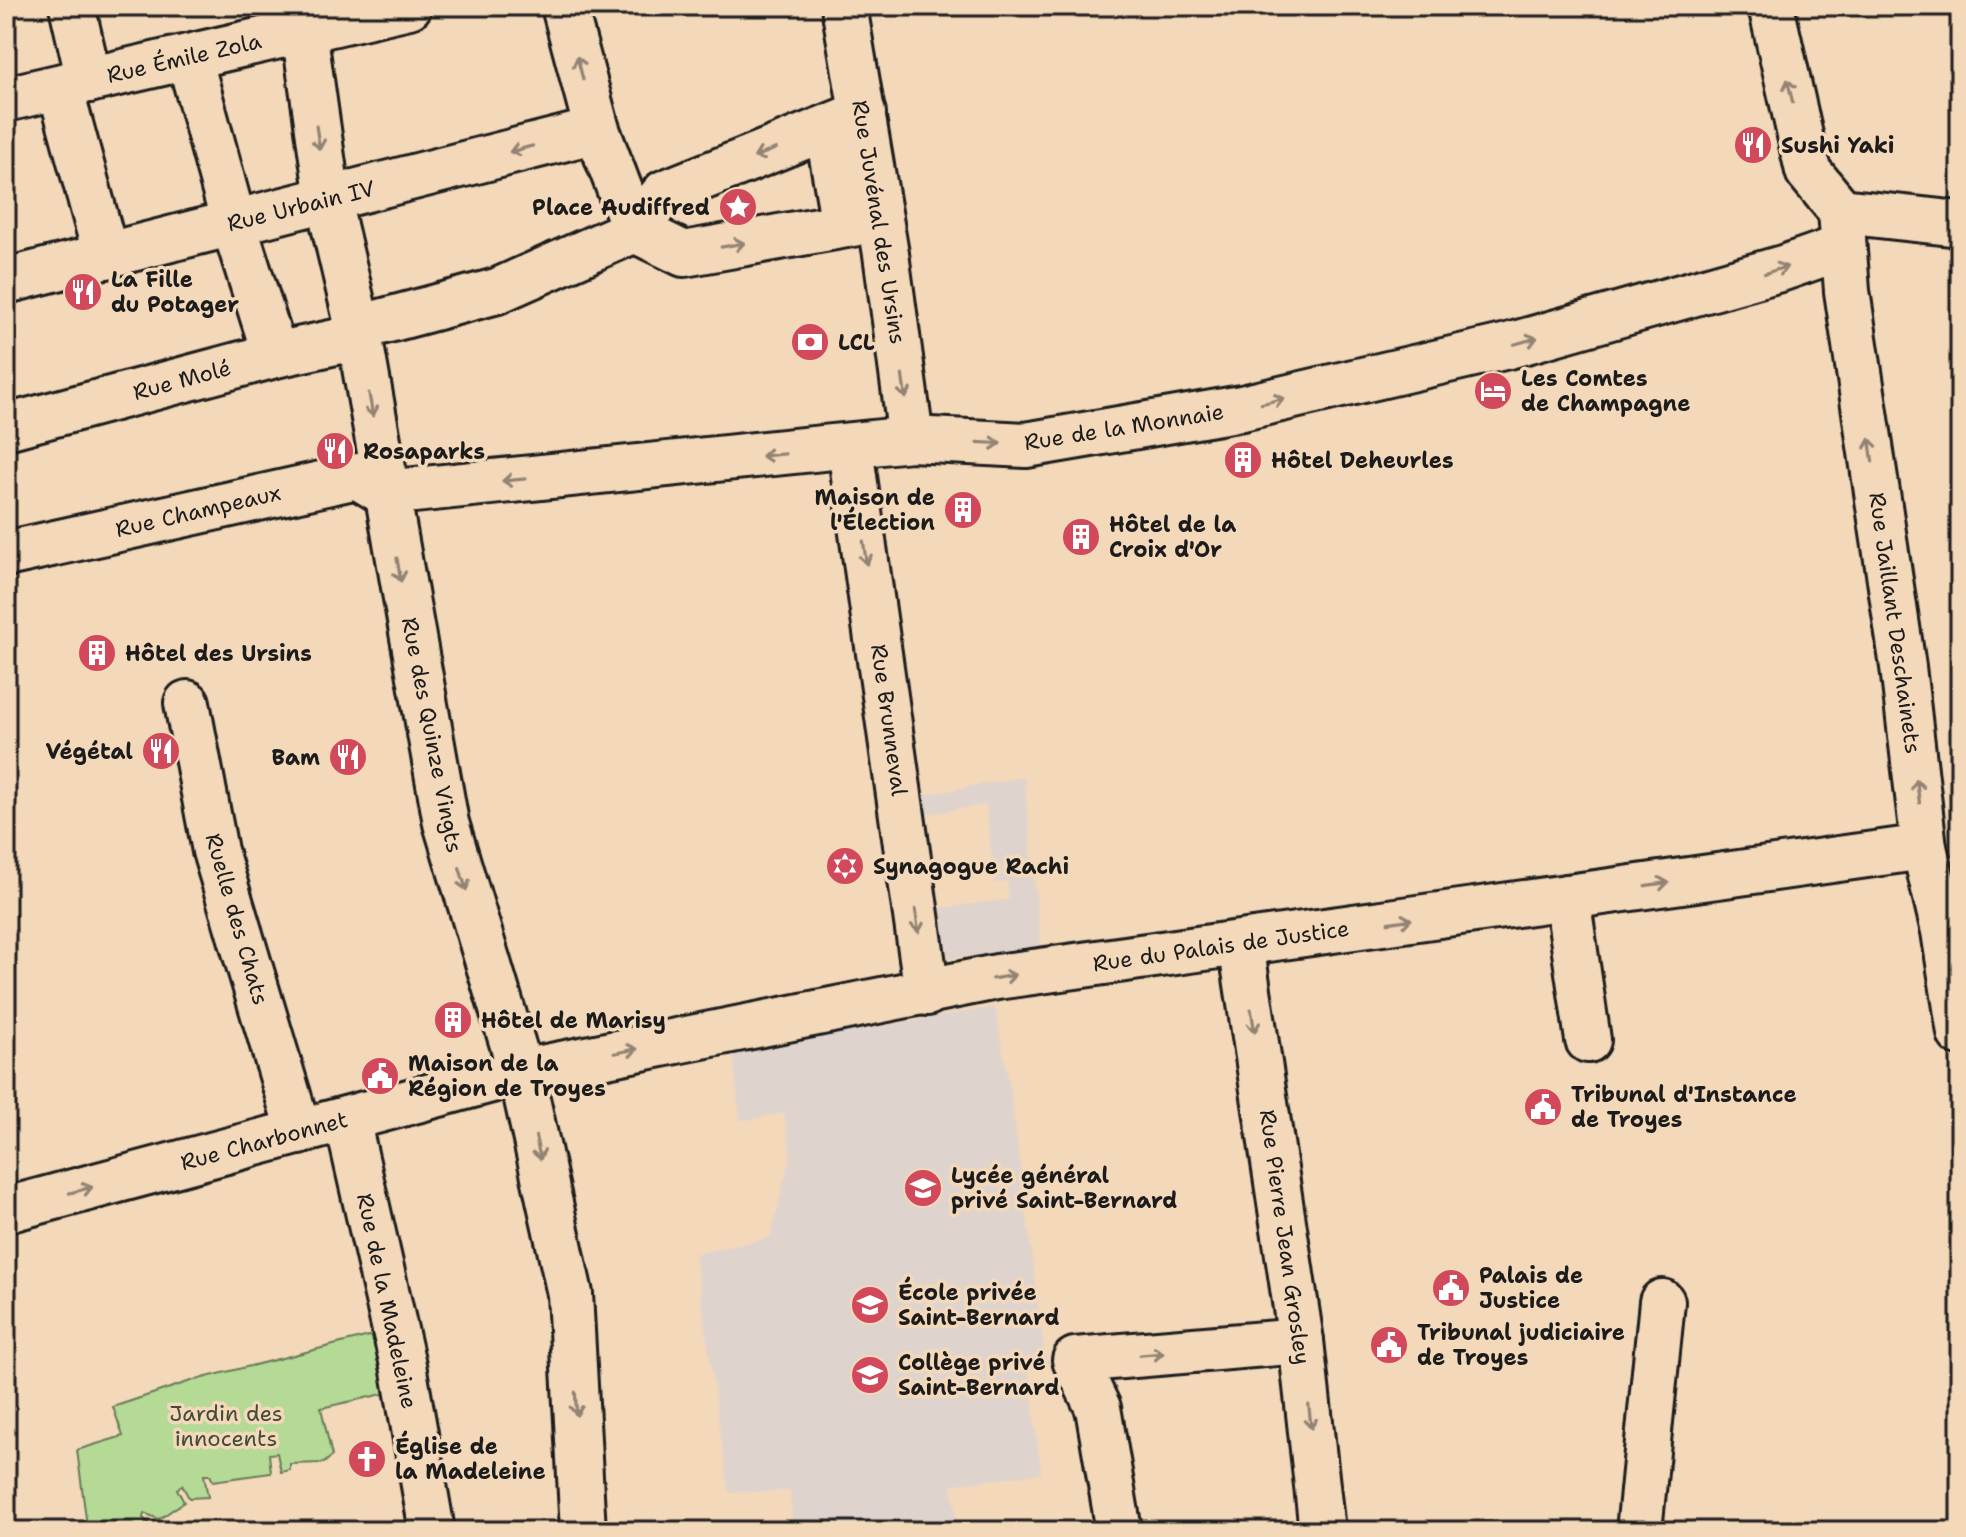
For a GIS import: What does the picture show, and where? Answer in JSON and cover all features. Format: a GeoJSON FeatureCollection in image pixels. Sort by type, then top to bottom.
{"type":"FeatureCollection","features":[{"type":"Feature","properties":{"kind":"street"},"geometry":{"type":"LineString","coordinates":[[72,6],[75,83],[106,256]]}},
{"type":"Feature","properties":{"kind":"street"},"geometry":{"type":"LineString","coordinates":[[564,6],[597,130],[635,230],[684,254],[862,222]]}},
{"type":"Feature","properties":{"kind":"street","name":"Rue Juvénal des Ursins"},"geometry":{"type":"LineString","coordinates":[[844,6],[845,120],[862,222],[911,439]]}},
{"type":"Feature","properties":{"kind":"street"},"geometry":{"type":"LineString","coordinates":[[1771,6],[1808,171],[1842,229],[1960,224]]}},
{"type":"Feature","properties":{"kind":"street","name":"Rue Émile Zola"},"geometry":{"type":"LineString","coordinates":[[6,99],[386,9]]}},
{"type":"Feature","properties":{"kind":"street","name":"Rue des Quinze Vingts"},"geometry":{"type":"LineString","coordinates":[[304,30],[328,200],[359,332],[385,493],[446,823],[521,1072],[570,1294],[583,1531]]}},
{"type":"Feature","properties":{"kind":"street"},"geometry":{"type":"LineString","coordinates":[[189,57],[237,234],[275,355]]}},
{"type":"Feature","properties":{"kind":"street"},"geometry":{"type":"LineString","coordinates":[[359,332],[497,291],[635,230],[664,193],[845,120]]}},
{"type":"Feature","properties":{"kind":"street","name":"Rue Urbain IV"},"geometry":{"type":"LineString","coordinates":[[6,281],[106,256],[237,234],[328,200],[597,130]]}},
{"type":"Feature","properties":{"kind":"street","name":"Rue de la Monnaie"},"geometry":{"type":"LineString","coordinates":[[385,493],[850,448],[911,439],[1026,445],[1242,408],[1508,346],[1783,268],[1842,229]]}},
{"type":"Feature","properties":{"kind":"street","name":"Rue Jaillant Deschainets"},"geometry":{"type":"LineString","coordinates":[[1842,229],[1924,847],[1944,931],[1960,1033]]}},
{"type":"Feature","properties":{"kind":"street","name":"Rue Molé"},"geometry":{"type":"LineString","coordinates":[[6,427],[359,332]]}},
{"type":"Feature","properties":{"kind":"street","name":"Rue Brunneval"},"geometry":{"type":"LineString","coordinates":[[850,448],[927,993]]}},
{"type":"Feature","properties":{"kind":"street","name":"Rue Champeaux"},"geometry":{"type":"LineString","coordinates":[[6,554],[357,476],[385,493]]}},
{"type":"Feature","properties":{"kind":"street","name":"Ruelle des Chats"},"geometry":{"type":"LineString","coordinates":[[187,703],[215,851],[299,1132]]}},
{"type":"Feature","properties":{"kind":"street","name":"Rue du Palais de Justice"},"geometry":{"type":"LineString","coordinates":[[521,1072],[997,977],[1924,847]]}},
{"type":"Feature","properties":{"kind":"street"},"geometry":{"type":"LineString","coordinates":[[1567,897],[1588,1040]]}},
{"type":"Feature","properties":{"kind":"street","name":"Rue Pierre Jean Grosley"},"geometry":{"type":"LineString","coordinates":[[1241,944],[1301,1341],[1322,1531]]}},
{"type":"Feature","properties":{"kind":"street","name":"Rue Charbonnet"},"geometry":{"type":"LineString","coordinates":[[6,1210],[521,1072]]}},
{"type":"Feature","properties":{"kind":"street","name":"Rue de la Madeleine"},"geometry":{"type":"LineString","coordinates":[[347,1119],[403,1365],[432,1531]]}},
{"type":"Feature","properties":{"kind":"street"},"geometry":{"type":"LineString","coordinates":[[1639,1531],[1662,1302]]}},
{"type":"Feature","properties":{"kind":"street"},"geometry":{"type":"LineString","coordinates":[[1119,1531],[1098,1408],[1075,1360],[1301,1341]]}},
{"type":"Feature","properties":{"kind":"shaded area"},"geometry":{"type":"Polygon","coordinates":[[[1024,777],[1041,947],[939,960],[932,909],[1009,899],[1007,882],[994,883],[986,805],[920,815],[917,796],[1024,777]]]}},
{"type":"Feature","properties":{"kind":"shaded area","name":"École privée Saint-Bernard"},"geometry":{"type":"Polygon","coordinates":[[[995,1007],[1011,1094],[1045,1355],[1051,1364],[1028,1366],[1041,1473],[952,1485],[958,1531],[793,1531],[790,1491],[729,1493],[695,1254],[770,1238],[791,1153],[784,1113],[740,1121],[733,1051],[995,1007]]]}},
{"type":"Feature","properties":{"kind":"green space","name":"Jardin des innocents"},"geometry":{"type":"Polygon","coordinates":[[[381,1333],[392,1392],[321,1408],[332,1456],[324,1463],[290,1464],[290,1470],[281,1472],[277,1453],[269,1454],[271,1473],[213,1481],[210,1475],[204,1475],[208,1497],[189,1498],[182,1485],[177,1489],[184,1502],[159,1519],[144,1513],[143,1518],[159,1531],[107,1531],[106,1523],[87,1526],[77,1450],[123,1436],[113,1407],[191,1381],[381,1333]]]}},
{"type":"Feature","properties":{"kind":"place","name":"Sushi Yaki"},"geometry":{"type":"Point","coordinates":[1753,145]}},
{"type":"Feature","properties":{"kind":"place","name":"Place Audiffred"},"geometry":{"type":"Point","coordinates":[738,207]}},
{"type":"Feature","properties":{"kind":"place","name":"La Fille du Potager"},"geometry":{"type":"Point","coordinates":[83,292]}},
{"type":"Feature","properties":{"kind":"place","name":"LCL"},"geometry":{"type":"Point","coordinates":[810,342]}},
{"type":"Feature","properties":{"kind":"place","name":"Les Comtes de Champagne"},"geometry":{"type":"Point","coordinates":[1493,391]}},
{"type":"Feature","properties":{"kind":"place","name":"Rosaparks"},"geometry":{"type":"Point","coordinates":[335,451]}},
{"type":"Feature","properties":{"kind":"place","name":"Hôtel Deheurles"},"geometry":{"type":"Point","coordinates":[1243,460]}},
{"type":"Feature","properties":{"kind":"place","name":"Maison de l'Élection"},"geometry":{"type":"Point","coordinates":[963,510]}},
{"type":"Feature","properties":{"kind":"place","name":"Hôtel de la Croix d'Or"},"geometry":{"type":"Point","coordinates":[1081,537]}},
{"type":"Feature","properties":{"kind":"place","name":"Hôtel des Ursins"},"geometry":{"type":"Point","coordinates":[97,653]}},
{"type":"Feature","properties":{"kind":"place","name":"Végétal"},"geometry":{"type":"Point","coordinates":[161,751]}},
{"type":"Feature","properties":{"kind":"place","name":"Bam"},"geometry":{"type":"Point","coordinates":[348,757]}},
{"type":"Feature","properties":{"kind":"place","name":"Synagogue Rachi"},"geometry":{"type":"Point","coordinates":[845,866]}},
{"type":"Feature","properties":{"kind":"place","name":"Hôtel de Marisy"},"geometry":{"type":"Point","coordinates":[453,1020]}},
{"type":"Feature","properties":{"kind":"place","name":"Maison de la Région de Troyes"},"geometry":{"type":"Point","coordinates":[380,1076]}},
{"type":"Feature","properties":{"kind":"place","name":"Tribunal d'Instance de Troyes"},"geometry":{"type":"Point","coordinates":[1543,1107]}},
{"type":"Feature","properties":{"kind":"place","name":"Lycée général privé Saint-Bernard"},"geometry":{"type":"Point","coordinates":[923,1188]}},
{"type":"Feature","properties":{"kind":"place","name":"Palais de Justice"},"geometry":{"type":"Point","coordinates":[1451,1288]}},
{"type":"Feature","properties":{"kind":"place","name":"École privée Saint-Bernard"},"geometry":{"type":"Point","coordinates":[870,1305]}},
{"type":"Feature","properties":{"kind":"place","name":"Tribunal judiciaire de Troyes"},"geometry":{"type":"Point","coordinates":[1389,1345]}},
{"type":"Feature","properties":{"kind":"place","name":"Collège privé Saint-Bernard"},"geometry":{"type":"Point","coordinates":[870,1375]}},
{"type":"Feature","properties":{"kind":"place","name":"Église de la Madeleine"},"geometry":{"type":"Point","coordinates":[367,1459]}}]}
